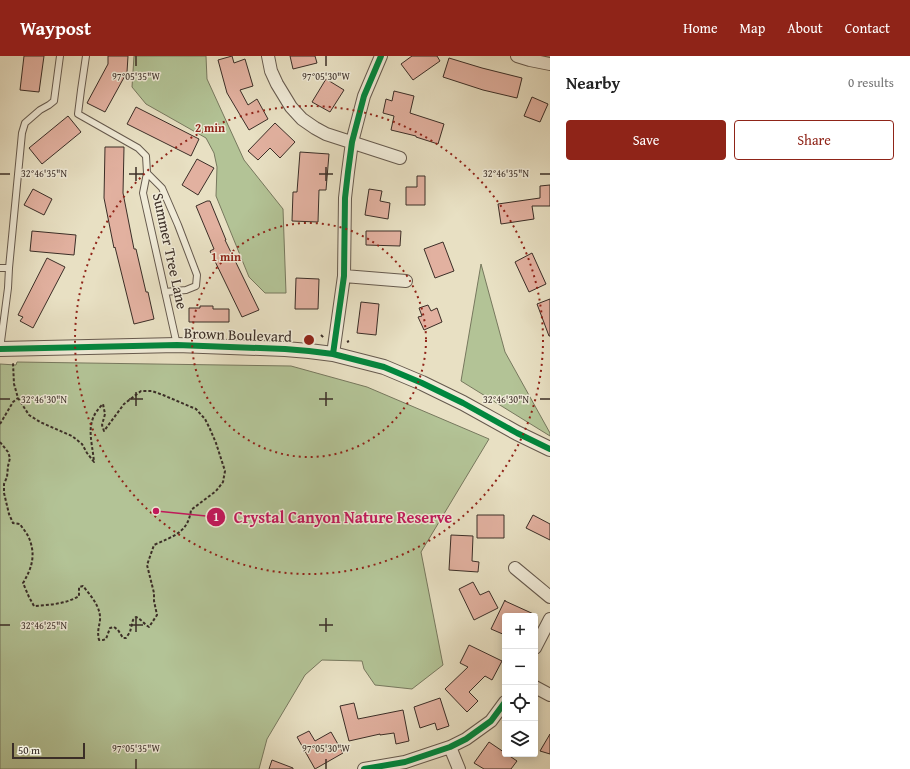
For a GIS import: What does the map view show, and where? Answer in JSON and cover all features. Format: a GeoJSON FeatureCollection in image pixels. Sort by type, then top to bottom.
{"type":"FeatureCollection","features":[{"type":"Feature","properties":{"kind":"street"},"geometry":{"type":"LineString","coordinates":[[268,56],[271,71],[277,84],[291,107],[302,119],[326,134],[400,158]]}},
{"type":"Feature","properties":{"kind":"street"},"geometry":{"type":"LineString","coordinates":[[333,354],[344,276],[345,198],[352,142],[364,96],[381,56]]}},
{"type":"Feature","properties":{"kind":"street"},"geometry":{"type":"LineString","coordinates":[[517,56],[550,64]]}},
{"type":"Feature","properties":{"kind":"street"},"geometry":{"type":"LineString","coordinates":[[344,276],[406,281]]}},
{"type":"Feature","properties":{"kind":"street","name":"Brown Boulevard"},"geometry":{"type":"LineString","coordinates":[[0,349],[177,345],[285,349],[333,354],[384,367],[422,383],[463,403],[517,433],[550,448]]}},
{"type":"Feature","properties":{"kind":"street"},"geometry":{"type":"LineString","coordinates":[[515,568],[550,597]]}},
{"type":"Feature","properties":{"kind":"street"},"geometry":{"type":"LineString","coordinates":[[538,642],[550,619]]}},
{"type":"Feature","properties":{"kind":"street"},"geometry":{"type":"LineString","coordinates":[[538,689],[550,695]]}},
{"type":"Feature","properties":{"kind":"street"},"geometry":{"type":"LineString","coordinates":[[364,769],[405,762],[450,748],[491,722],[502,706]]}},
{"type":"Feature","properties":{"kind":"street"},"geometry":{"type":"LineString","coordinates":[[450,748],[459,769]]}},
{"type":"Feature","properties":{"kind":"lane"},"geometry":{"type":"LineString","coordinates":[[0,349],[8,288],[22,133],[25,123],[40,110],[54,101],[60,56]]}},
{"type":"Feature","properties":{"kind":"lane","name":"Summer Tree Lane"},"geometry":{"type":"LineString","coordinates":[[86,56],[78,114],[138,148],[146,156],[147,172],[143,193],[177,345]]}},
{"type":"Feature","properties":{"kind":"lane"},"geometry":{"type":"LineString","coordinates":[[147,172],[162,188],[197,275],[196,286],[186,290],[165,292]]}},
{"type":"Feature","properties":{"kind":"lane"},"geometry":{"type":"LineString","coordinates":[[0,268],[9,268]]}},
{"type":"Feature","properties":{"kind":"lane"},"geometry":{"type":"LineString","coordinates":[[0,288],[8,288]]}},
{"type":"Feature","properties":{"kind":"path"},"geometry":{"type":"LineString","coordinates":[[321,335],[324,338]]}},
{"type":"Feature","properties":{"kind":"path"},"geometry":{"type":"LineString","coordinates":[[0,442],[8,452],[10,458],[7,477],[4,484],[4,493],[9,514],[14,523],[20,524],[29,537],[33,562],[23,583],[34,606],[55,604],[79,596],[79,587],[83,586],[92,596],[99,611],[99,640],[106,639],[110,628],[114,627],[123,638],[126,638],[130,632],[133,620],[136,617],[149,627],[157,615],[154,593],[147,565],[154,545],[182,531],[190,518],[191,510],[216,491],[223,482],[225,471],[216,443],[205,419],[196,410],[173,399],[152,391],[141,391],[124,404],[104,431],[102,425],[105,414],[103,404],[92,418],[90,433],[94,462],[82,444],[72,436],[40,422],[29,415],[18,398],[14,384],[13,363]]}},
{"type":"Feature","properties":{"kind":"path"},"geometry":{"type":"LineString","coordinates":[[0,424],[12,402],[18,398]]}},
{"type":"Feature","properties":{"kind":"green space"},"geometry":{"type":"Polygon","coordinates":[[[134,56],[206,56],[207,79],[244,160],[283,209],[286,293],[265,293],[249,277],[216,196],[217,167],[214,153],[206,138],[146,104],[132,87],[134,56]]]}},
{"type":"Feature","properties":{"kind":"green space"},"geometry":{"type":"Polygon","coordinates":[[[481,264],[505,352],[550,433],[550,436],[461,381],[481,264]]]}},
{"type":"Feature","properties":{"kind":"green space"},"geometry":{"type":"Polygon","coordinates":[[[17,362],[291,366],[367,387],[489,439],[421,552],[443,665],[412,689],[375,685],[364,669],[362,661],[322,660],[305,675],[267,739],[259,769],[0,769],[0,364],[16,365],[17,362]]]}},
{"type":"Feature","properties":{"kind":"building"},"geometry":{"type":"Polygon","coordinates":[[[24,56],[44,56],[39,92],[20,90],[24,56]]]}},
{"type":"Feature","properties":{"kind":"building"},"geometry":{"type":"Polygon","coordinates":[[[108,56],[128,56],[127,72],[105,112],[87,103],[108,64],[108,56]]]}},
{"type":"Feature","properties":{"kind":"building"},"geometry":{"type":"Polygon","coordinates":[[[232,56],[234,63],[245,59],[253,86],[240,90],[248,105],[257,99],[268,119],[249,130],[227,93],[218,60],[232,56]]]}},
{"type":"Feature","properties":{"kind":"building"},"geometry":{"type":"Polygon","coordinates":[[[290,56],[315,56],[317,63],[293,69],[290,56]]]}},
{"type":"Feature","properties":{"kind":"building"},"geometry":{"type":"Polygon","coordinates":[[[412,56],[437,56],[440,61],[413,80],[401,64],[412,56]]]}},
{"type":"Feature","properties":{"kind":"building"},"geometry":{"type":"Polygon","coordinates":[[[449,58],[522,78],[517,98],[483,90],[443,77],[449,58]]]}},
{"type":"Feature","properties":{"kind":"building"},"geometry":{"type":"Polygon","coordinates":[[[326,79],[344,90],[330,112],[312,102],[326,79]]]}},
{"type":"Feature","properties":{"kind":"building"},"geometry":{"type":"Polygon","coordinates":[[[394,91],[414,96],[410,113],[444,124],[438,144],[416,136],[391,130],[394,116],[383,113],[386,99],[392,101],[394,91]]]}},
{"type":"Feature","properties":{"kind":"building"},"geometry":{"type":"Polygon","coordinates":[[[532,97],[548,104],[540,122],[524,116],[532,97]]]}},
{"type":"Feature","properties":{"kind":"building"},"geometry":{"type":"Polygon","coordinates":[[[136,107],[199,139],[191,156],[127,124],[136,107]]]}},
{"type":"Feature","properties":{"kind":"building"},"geometry":{"type":"Polygon","coordinates":[[[68,116],[81,132],[42,164],[29,148],[68,116]]]}},
{"type":"Feature","properties":{"kind":"building"},"geometry":{"type":"Polygon","coordinates":[[[275,123],[295,142],[280,158],[270,148],[258,160],[248,151],[275,123]]]}},
{"type":"Feature","properties":{"kind":"building"},"geometry":{"type":"Polygon","coordinates":[[[105,147],[124,147],[123,193],[134,249],[136,249],[154,319],[134,324],[115,247],[114,248],[104,198],[105,147]]]}},
{"type":"Feature","properties":{"kind":"building"},"geometry":{"type":"Polygon","coordinates":[[[300,152],[329,154],[326,190],[319,190],[318,222],[292,221],[293,192],[297,192],[300,152]]]}},
{"type":"Feature","properties":{"kind":"building"},"geometry":{"type":"Polygon","coordinates":[[[197,159],[214,168],[198,195],[182,185],[197,159]]]}},
{"type":"Feature","properties":{"kind":"building"},"geometry":{"type":"Polygon","coordinates":[[[417,176],[425,176],[425,205],[406,205],[406,187],[417,187],[417,176]]]}},
{"type":"Feature","properties":{"kind":"building"},"geometry":{"type":"Polygon","coordinates":[[[550,185],[550,206],[532,206],[534,219],[501,224],[498,204],[540,198],[540,186],[550,185]]]}},
{"type":"Feature","properties":{"kind":"building"},"geometry":{"type":"Polygon","coordinates":[[[33,189],[52,199],[44,215],[24,205],[33,189]]]}},
{"type":"Feature","properties":{"kind":"building"},"geometry":{"type":"Polygon","coordinates":[[[369,189],[382,191],[380,201],[390,203],[388,219],[365,215],[369,189]]]}},
{"type":"Feature","properties":{"kind":"building"},"geometry":{"type":"Polygon","coordinates":[[[210,201],[225,240],[259,310],[242,317],[210,251],[214,249],[196,206],[210,201]]]}},
{"type":"Feature","properties":{"kind":"building"},"geometry":{"type":"Polygon","coordinates":[[[32,231],[76,235],[74,255],[30,251],[32,231]]]}},
{"type":"Feature","properties":{"kind":"building"},"geometry":{"type":"Polygon","coordinates":[[[366,231],[401,231],[400,246],[366,245],[366,231]]]}},
{"type":"Feature","properties":{"kind":"building"},"geometry":{"type":"Polygon","coordinates":[[[443,242],[454,271],[435,278],[424,249],[443,242]]]}},
{"type":"Feature","properties":{"kind":"building"},"geometry":{"type":"Polygon","coordinates":[[[532,253],[546,284],[529,292],[515,262],[532,253]]]}},
{"type":"Feature","properties":{"kind":"building"},"geometry":{"type":"Polygon","coordinates":[[[47,258],[65,267],[33,328],[20,321],[23,317],[18,315],[47,258]]]}},
{"type":"Feature","properties":{"kind":"building"},"geometry":{"type":"Polygon","coordinates":[[[296,278],[319,279],[318,309],[295,309],[296,278]]]}},
{"type":"Feature","properties":{"kind":"building"},"geometry":{"type":"Polygon","coordinates":[[[550,299],[550,336],[549,336],[537,304],[550,299]]]}},
{"type":"Feature","properties":{"kind":"building"},"geometry":{"type":"Polygon","coordinates":[[[361,302],[379,304],[376,335],[357,333],[361,302]]]}},
{"type":"Feature","properties":{"kind":"building"},"geometry":{"type":"Polygon","coordinates":[[[428,305],[431,311],[437,308],[442,322],[424,330],[418,317],[422,316],[419,308],[428,305]]]}},
{"type":"Feature","properties":{"kind":"building"},"geometry":{"type":"Polygon","coordinates":[[[200,306],[213,306],[213,309],[229,309],[229,322],[189,322],[189,308],[200,308],[200,306]]]}},
{"type":"Feature","properties":{"kind":"building"},"geometry":{"type":"Polygon","coordinates":[[[477,515],[504,515],[504,538],[477,538],[477,515]]]}},
{"type":"Feature","properties":{"kind":"building"},"geometry":{"type":"Polygon","coordinates":[[[533,515],[550,524],[550,540],[526,528],[533,515]]]}},
{"type":"Feature","properties":{"kind":"building"},"geometry":{"type":"Polygon","coordinates":[[[451,535],[473,536],[472,561],[479,562],[478,572],[449,570],[451,535]]]}},
{"type":"Feature","properties":{"kind":"building"},"geometry":{"type":"Polygon","coordinates":[[[473,582],[480,595],[489,591],[498,608],[474,620],[459,589],[473,582]]]}},
{"type":"Feature","properties":{"kind":"building"},"geometry":{"type":"Polygon","coordinates":[[[505,600],[531,613],[502,613],[502,634],[491,629],[505,600]]]}},
{"type":"Feature","properties":{"kind":"building"},"geometry":{"type":"Polygon","coordinates":[[[469,645],[502,661],[492,680],[485,676],[469,692],[478,701],[467,712],[445,689],[468,667],[460,663],[469,645]]]}},
{"type":"Feature","properties":{"kind":"building"},"geometry":{"type":"Polygon","coordinates":[[[440,698],[449,726],[437,730],[435,723],[420,728],[414,707],[440,698]]]}},
{"type":"Feature","properties":{"kind":"building"},"geometry":{"type":"Polygon","coordinates":[[[354,703],[358,719],[403,710],[409,741],[396,744],[394,733],[380,734],[349,741],[340,706],[354,703]]]}},
{"type":"Feature","properties":{"kind":"building"},"geometry":{"type":"Polygon","coordinates":[[[309,731],[315,741],[331,732],[343,753],[315,769],[297,737],[309,731]]]}},
{"type":"Feature","properties":{"kind":"building"},"geometry":{"type":"Polygon","coordinates":[[[550,734],[550,754],[540,751],[550,734]]]}},
{"type":"Feature","properties":{"kind":"building"},"geometry":{"type":"Polygon","coordinates":[[[489,742],[502,751],[502,757],[511,757],[517,761],[511,769],[484,769],[474,763],[489,742]]]}},
{"type":"Feature","properties":{"kind":"building"},"geometry":{"type":"Polygon","coordinates":[[[272,760],[293,768],[293,769],[269,769],[272,760]]]}},
{"type":"Feature","properties":{"kind":"cycle path"},"geometry":{"type":"LineString","coordinates":[[333,354],[344,276],[345,198],[352,142],[364,96],[381,56]]}},
{"type":"Feature","properties":{"kind":"cycle path"},"geometry":{"type":"LineString","coordinates":[[0,349],[177,345],[285,349],[333,354],[384,367],[422,383],[550,449]]}},
{"type":"Feature","properties":{"kind":"cycle path"},"geometry":{"type":"LineString","coordinates":[[364,769],[405,762],[450,747],[466,739],[491,721],[502,706]]}},
{"type":"Feature","properties":{"kind":"place","name":"Crystal Canyon Nature Reserve"},"geometry":{"type":"Point","coordinates":[156,511]}}]}
